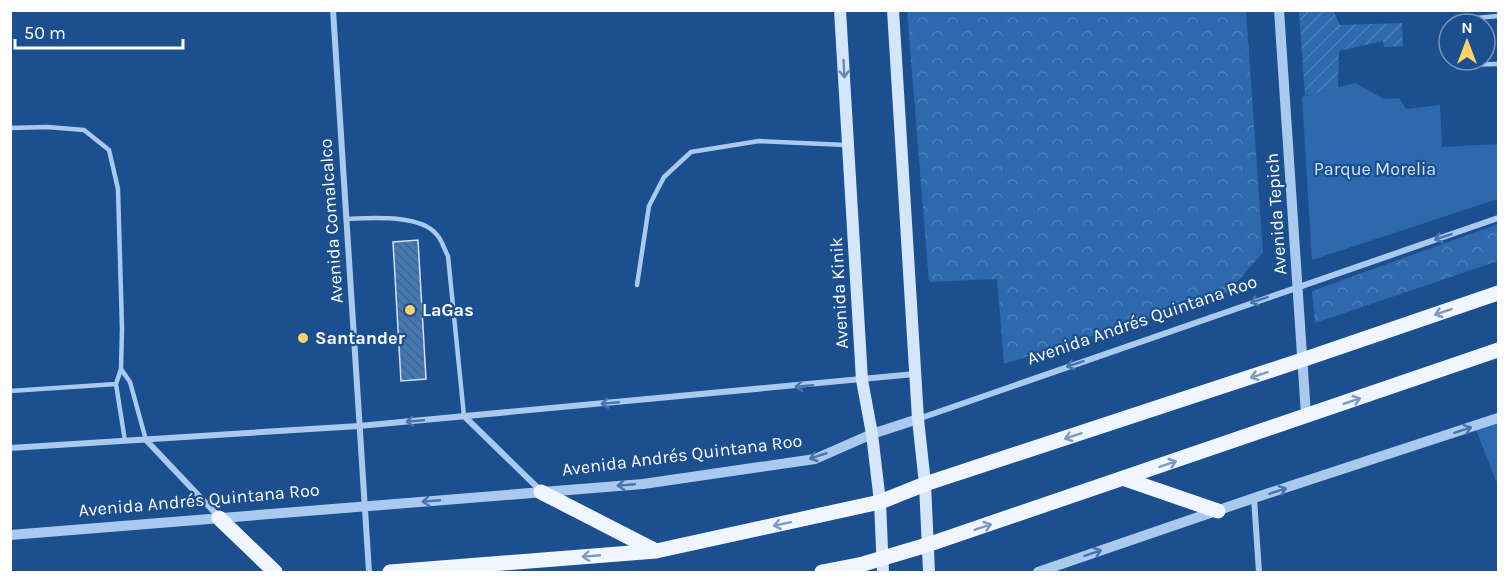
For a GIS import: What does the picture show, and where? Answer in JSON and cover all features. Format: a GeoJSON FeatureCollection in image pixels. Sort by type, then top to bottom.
{"type":"FeatureCollection","features":[{"type":"Feature","properties":{"kind":"main road","name":"Avenida Kinik"},"geometry":{"type":"LineString","coordinates":[[840,10],[862,380],[872,434],[880,502],[882,565]]}},
{"type":"Feature","properties":{"kind":"main road"},"geometry":{"type":"LineString","coordinates":[[893,10],[929,573]]}},
{"type":"Feature","properties":{"kind":"main road"},"geometry":{"type":"LineString","coordinates":[[390,573],[656,551],[880,502],[925,484],[1498,293]]}},
{"type":"Feature","properties":{"kind":"main road"},"geometry":{"type":"LineString","coordinates":[[822,573],[882,565],[927,545],[1498,350]]}},
{"type":"Feature","properties":{"kind":"main road"},"geometry":{"type":"LineString","coordinates":[[1125,479],[1218,511]]}},
{"type":"Feature","properties":{"kind":"main road"},"geometry":{"type":"LineString","coordinates":[[541,492],[656,551]]}},
{"type":"Feature","properties":{"kind":"main road"},"geometry":{"type":"LineString","coordinates":[[219,518],[275,573]]}},
{"type":"Feature","properties":{"kind":"street","name":"Avenida Comalcalco"},"geometry":{"type":"LineString","coordinates":[[333,10],[369,573]]}},
{"type":"Feature","properties":{"kind":"street","name":"Avenida Tepich"},"geometry":{"type":"LineString","coordinates":[[1279,10],[1306,415]]}},
{"type":"Feature","properties":{"kind":"street","name":"Avenida Andrés Quintana Roo"},"geometry":{"type":"LineString","coordinates":[[10,535],[643,484],[815,459],[872,434],[1498,218]]}},
{"type":"Feature","properties":{"kind":"street"},"geometry":{"type":"LineString","coordinates":[[10,448],[359,426],[915,374]]}},
{"type":"Feature","properties":{"kind":"street"},"geometry":{"type":"LineString","coordinates":[[464,416],[541,492]]}},
{"type":"Feature","properties":{"kind":"street"},"geometry":{"type":"LineString","coordinates":[[1038,573],[1254,498],[1498,418]]}},
{"type":"Feature","properties":{"kind":"street"},"geometry":{"type":"LineString","coordinates":[[146,440],[219,518]]}},
{"type":"Feature","properties":{"kind":"street"},"geometry":{"type":"LineString","coordinates":[[1254,498],[1259,573]]}},
{"type":"Feature","properties":{"kind":"lane"},"geometry":{"type":"LineString","coordinates":[[10,128],[47,127],[84,130],[109,150],[118,189],[122,329],[121,369],[116,384],[125,441]]}},
{"type":"Feature","properties":{"kind":"lane"},"geometry":{"type":"LineString","coordinates":[[637,285],[649,206],[664,177],[691,152],[759,141],[848,145]]}},
{"type":"Feature","properties":{"kind":"lane"},"geometry":{"type":"LineString","coordinates":[[346,219],[392,218],[418,224],[437,233],[448,256],[464,416]]}},
{"type":"Feature","properties":{"kind":"lane"},"geometry":{"type":"LineString","coordinates":[[121,369],[129,382],[146,440]]}},
{"type":"Feature","properties":{"kind":"lane"},"geometry":{"type":"LineString","coordinates":[[10,391],[116,384]]}},
{"type":"Feature","properties":{"kind":"green space"},"geometry":{"type":"Polygon","coordinates":[[[1331,10],[1340,25],[1402,23],[1403,46],[1384,47],[1383,41],[1339,51],[1338,88],[1305,96],[1299,11],[1331,10]]]}},
{"type":"Feature","properties":{"kind":"green space"},"geometry":{"type":"Polygon","coordinates":[[[907,11],[1246,11],[1263,252],[1229,292],[1004,364],[997,279],[929,282],[907,11]]]}},
{"type":"Feature","properties":{"kind":"green space","name":"Parque Morelia"},"geometry":{"type":"Polygon","coordinates":[[[1355,83],[1384,99],[1399,98],[1406,109],[1440,105],[1442,147],[1498,144],[1498,199],[1312,260],[1302,97],[1355,83]]]}},
{"type":"Feature","properties":{"kind":"green space"},"geometry":{"type":"Polygon","coordinates":[[[1498,224],[1498,261],[1315,323],[1312,291],[1498,224]]]}},
{"type":"Feature","properties":{"kind":"green space"},"geometry":{"type":"Polygon","coordinates":[[[1498,423],[1498,486],[1476,430],[1498,423]]]}},
{"type":"Feature","properties":{"kind":"building","name":"LaGas"},"geometry":{"type":"Polygon","coordinates":[[[418,240],[426,379],[401,381],[393,242],[418,240]]]}},
{"type":"Feature","properties":{"kind":"place","name":"LaGas"},"geometry":{"type":"Point","coordinates":[410,310]}},
{"type":"Feature","properties":{"kind":"place","name":"Santander"},"geometry":{"type":"Point","coordinates":[303,338]}}]}
